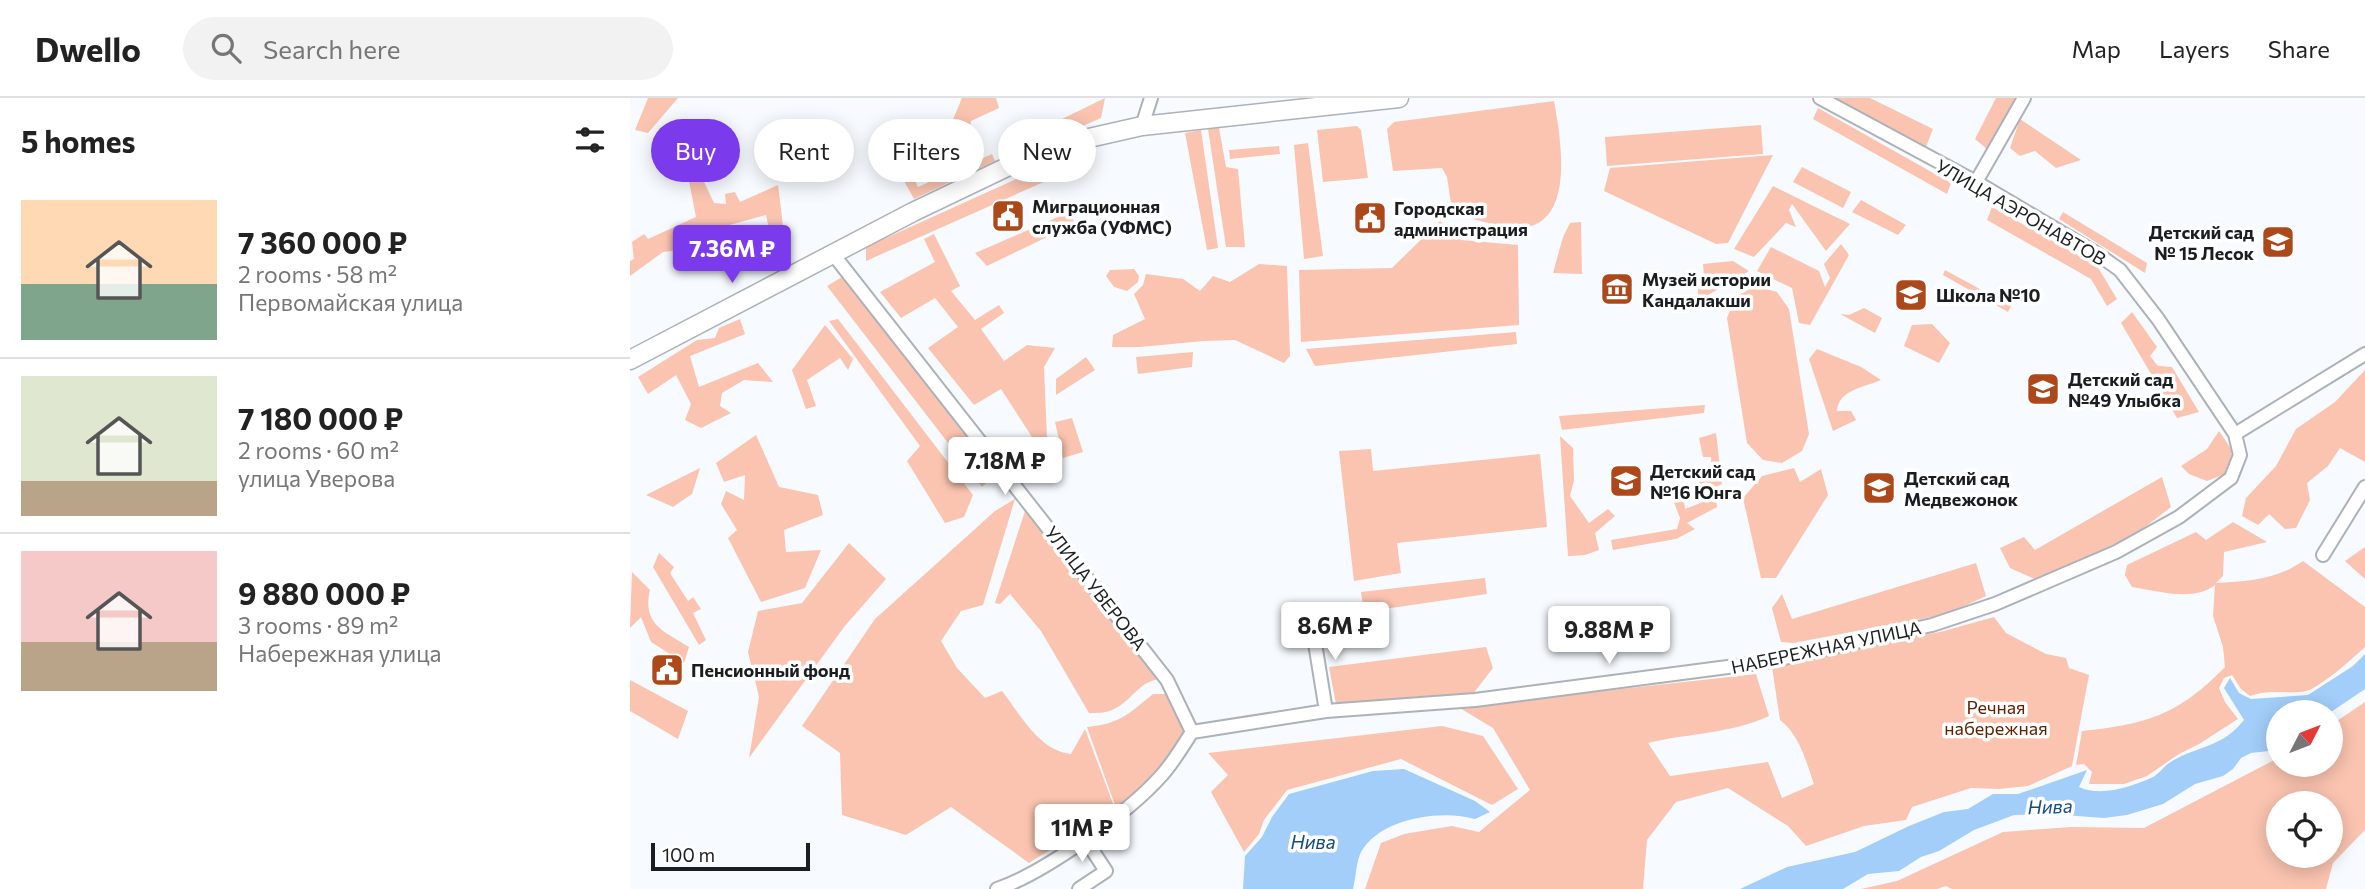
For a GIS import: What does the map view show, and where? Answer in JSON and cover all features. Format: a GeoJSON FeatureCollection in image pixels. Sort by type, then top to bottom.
{"type":"FeatureCollection","features":[{"type":"Feature","properties":{"kind":"main road"},"geometry":{"type":"LineString","coordinates":[[630,360],[913,212],[1009,166],[1089,138],[1257,106],[1399,98]]}},
{"type":"Feature","properties":{"kind":"street"},"geometry":{"type":"LineString","coordinates":[[1142,126],[1151,98]]}},
{"type":"Feature","properties":{"kind":"street","name":"УЛИЦА АЭРОНАВТОВ"},"geometry":{"type":"LineString","coordinates":[[1820,98],[1976,183],[2096,253],[2120,271],[2158,319],[2235,434]]}},
{"type":"Feature","properties":{"kind":"street"},"geometry":{"type":"LineString","coordinates":[[1976,183],[2024,98]]}},
{"type":"Feature","properties":{"kind":"street","name":"УЛИЦА УВЕРОВА"},"geometry":{"type":"LineString","coordinates":[[833,254],[1167,680],[1192,732]]}},
{"type":"Feature","properties":{"kind":"street"},"geometry":{"type":"LineString","coordinates":[[2235,434],[2365,354]]}},
{"type":"Feature","properties":{"kind":"street","name":"НАБЕРЕЖНАЯ УЛИЦА"},"geometry":{"type":"LineString","coordinates":[[1192,732],[1326,711],[1475,700],[1766,662],[1932,625],[1995,604],[2116,552],[2179,517],[2231,478],[2240,455],[2235,434]]}},
{"type":"Feature","properties":{"kind":"street"},"geometry":{"type":"LineString","coordinates":[[2323,555],[2365,488]]}},
{"type":"Feature","properties":{"kind":"street"},"geometry":{"type":"LineString","coordinates":[[1308,628],[1314,637],[1326,711]]}},
{"type":"Feature","properties":{"kind":"street"},"geometry":{"type":"LineString","coordinates":[[1003,888],[1067,852],[1118,815],[1160,777],[1192,732]]}},
{"type":"Feature","properties":{"kind":"street"},"geometry":{"type":"LineString","coordinates":[[1079,889],[1106,871],[1085,839]]}},
{"type":"Feature","properties":{"kind":"green space"},"geometry":{"type":"Polygon","coordinates":[[[648,98],[678,98],[660,119],[651,119],[651,130],[648,133],[635,130],[648,98]]]}},
{"type":"Feature","properties":{"kind":"green space"},"geometry":{"type":"Polygon","coordinates":[[[962,98],[996,98],[999,108],[975,119],[953,119],[962,98]]]}},
{"type":"Feature","properties":{"kind":"green space"},"geometry":{"type":"Polygon","coordinates":[[[1105,98],[1101,118],[1062,119],[1105,98]]]}},
{"type":"Feature","properties":{"kind":"green space"},"geometry":{"type":"Polygon","coordinates":[[[1832,98],[1870,98],[1933,129],[1925,149],[1832,98]]]}},
{"type":"Feature","properties":{"kind":"green space"},"geometry":{"type":"Polygon","coordinates":[[[1996,98],[2016,98],[1987,149],[1975,139],[1996,98]]]}},
{"type":"Feature","properties":{"kind":"green space"},"geometry":{"type":"Polygon","coordinates":[[[1554,101],[1561,176],[1558,195],[1551,211],[1539,223],[1521,228],[1513,227],[1481,221],[1452,210],[1447,177],[1442,168],[1393,171],[1387,129],[1394,122],[1554,101]]]}},
{"type":"Feature","properties":{"kind":"green space"},"geometry":{"type":"Polygon","coordinates":[[[1818,108],[1951,183],[1947,194],[1813,119],[1818,108]]]}},
{"type":"Feature","properties":{"kind":"green space"},"geometry":{"type":"Polygon","coordinates":[[[2020,119],[2081,160],[2056,168],[2035,151],[2020,156],[2010,148],[2020,119]]]}},
{"type":"Feature","properties":{"kind":"green space"},"geometry":{"type":"Polygon","coordinates":[[[1761,125],[1763,154],[1607,166],[1605,137],[1761,125]]]}},
{"type":"Feature","properties":{"kind":"green space"},"geometry":{"type":"Polygon","coordinates":[[[1357,126],[1361,130],[1368,178],[1323,182],[1317,130],[1357,126]]]}},
{"type":"Feature","properties":{"kind":"green space"},"geometry":{"type":"Polygon","coordinates":[[[1219,128],[1226,167],[1238,169],[1245,247],[1226,247],[1208,129],[1219,128]]]}},
{"type":"Feature","properties":{"kind":"green space"},"geometry":{"type":"Polygon","coordinates":[[[1201,130],[1218,248],[1207,250],[1185,133],[1201,130]]]}},
{"type":"Feature","properties":{"kind":"green space"},"geometry":{"type":"Polygon","coordinates":[[[1308,143],[1323,256],[1304,259],[1294,145],[1308,143]]]}},
{"type":"Feature","properties":{"kind":"green space"},"geometry":{"type":"Polygon","coordinates":[[[1279,146],[1280,154],[1230,159],[1229,150],[1279,146]]]}},
{"type":"Feature","properties":{"kind":"green space"},"geometry":{"type":"Polygon","coordinates":[[[992,154],[995,161],[984,166],[984,158],[992,154]]]}},
{"type":"Feature","properties":{"kind":"green space"},"geometry":{"type":"Polygon","coordinates":[[[1773,155],[1728,243],[1716,244],[1604,191],[1610,168],[1773,155]]]}},
{"type":"Feature","properties":{"kind":"green space"},"geometry":{"type":"Polygon","coordinates":[[[1802,167],[1851,192],[1843,208],[1793,182],[1802,167]]]}},
{"type":"Feature","properties":{"kind":"green space"},"geometry":{"type":"Polygon","coordinates":[[[689,182],[704,182],[714,203],[726,204],[725,194],[735,192],[740,202],[778,185],[783,226],[770,233],[766,215],[704,232],[695,228],[679,250],[663,252],[630,276],[630,261],[634,259],[632,242],[644,234],[648,239],[696,217],[689,182]]]}},
{"type":"Feature","properties":{"kind":"green space"},"geometry":{"type":"Polygon","coordinates":[[[905,182],[916,182],[918,187],[929,182],[950,182],[914,199],[905,182]]]}},
{"type":"Feature","properties":{"kind":"green space"},"geometry":{"type":"Polygon","coordinates":[[[1010,182],[1044,182],[866,261],[866,247],[1010,182]]]}},
{"type":"Feature","properties":{"kind":"green space"},"geometry":{"type":"Polygon","coordinates":[[[1773,186],[1850,224],[1826,251],[1792,204],[1789,210],[1796,227],[1786,223],[1754,257],[1734,249],[1773,186]]]}},
{"type":"Feature","properties":{"kind":"green space"},"geometry":{"type":"Polygon","coordinates":[[[1861,200],[1906,225],[1898,235],[1852,212],[1861,200]]]}},
{"type":"Feature","properties":{"kind":"green space"},"geometry":{"type":"Polygon","coordinates":[[[1992,207],[2097,266],[2117,299],[2107,306],[2091,279],[1987,220],[1992,207]]]}},
{"type":"Feature","properties":{"kind":"green space"},"geometry":{"type":"Polygon","coordinates":[[[1072,211],[1074,224],[987,266],[975,253],[1072,211]]]}},
{"type":"Feature","properties":{"kind":"green space"},"geometry":{"type":"Polygon","coordinates":[[[2063,212],[2147,263],[2145,273],[2059,219],[2063,212]]]}},
{"type":"Feature","properties":{"kind":"green space"},"geometry":{"type":"Polygon","coordinates":[[[1440,221],[1461,240],[1518,245],[1519,325],[1301,342],[1299,270],[1392,268],[1440,221]]]}},
{"type":"Feature","properties":{"kind":"green space"},"geometry":{"type":"Polygon","coordinates":[[[1581,222],[1582,274],[1553,273],[1563,237],[1570,223],[1581,222]]]}},
{"type":"Feature","properties":{"kind":"green space"},"geometry":{"type":"Polygon","coordinates":[[[934,234],[960,286],[951,291],[975,320],[999,305],[1004,313],[981,329],[1004,361],[1027,345],[1055,348],[1044,367],[1048,462],[1029,468],[1015,449],[1032,437],[1001,389],[974,405],[928,348],[958,327],[935,298],[901,318],[880,292],[935,262],[924,239],[934,234]]]}},
{"type":"Feature","properties":{"kind":"green space"},"geometry":{"type":"Polygon","coordinates":[[[1841,244],[1849,255],[1810,325],[1799,323],[1792,288],[1757,271],[1771,247],[1819,271],[1825,287],[1830,278],[1824,264],[1841,244]]]}},
{"type":"Feature","properties":{"kind":"green space"},"geometry":{"type":"Polygon","coordinates":[[[1733,261],[1749,271],[1698,301],[1698,289],[1705,287],[1703,264],[1733,261]]]}},
{"type":"Feature","properties":{"kind":"green space"},"geometry":{"type":"Polygon","coordinates":[[[1259,264],[1287,266],[1290,356],[1284,363],[1235,340],[1112,347],[1113,335],[1145,319],[1134,294],[1143,285],[1146,274],[1183,279],[1200,291],[1213,276],[1230,282],[1259,264]]]}},
{"type":"Feature","properties":{"kind":"green space"},"geometry":{"type":"Polygon","coordinates":[[[1134,269],[1139,276],[1138,282],[1127,291],[1114,287],[1106,276],[1110,270],[1134,269]]]}},
{"type":"Feature","properties":{"kind":"green space"},"geometry":{"type":"Polygon","coordinates":[[[1945,270],[2011,306],[2008,312],[1943,275],[1945,270]]]}},
{"type":"Feature","properties":{"kind":"green space"},"geometry":{"type":"Polygon","coordinates":[[[842,277],[998,470],[982,487],[827,286],[842,277]]]}},
{"type":"Feature","properties":{"kind":"green space"},"geometry":{"type":"Polygon","coordinates":[[[1756,286],[1777,292],[1789,309],[1809,434],[1802,451],[1782,463],[1763,460],[1747,443],[1727,318],[1736,296],[1756,286]]]}},
{"type":"Feature","properties":{"kind":"green space"},"geometry":{"type":"Polygon","coordinates":[[[1864,308],[1882,318],[1875,333],[1840,314],[1849,315],[1864,308]]]}},
{"type":"Feature","properties":{"kind":"green space"},"geometry":{"type":"Polygon","coordinates":[[[2132,312],[2157,347],[2150,356],[2158,366],[2172,367],[2199,412],[2177,418],[2121,323],[2132,312]]]}},
{"type":"Feature","properties":{"kind":"green space"},"geometry":{"type":"Polygon","coordinates":[[[740,319],[745,334],[690,356],[699,387],[758,363],[773,382],[744,380],[722,393],[720,406],[731,413],[701,428],[685,420],[691,404],[676,375],[648,394],[638,377],[697,340],[715,338],[719,328],[740,319]]]}},
{"type":"Feature","properties":{"kind":"green space"},"geometry":{"type":"Polygon","coordinates":[[[838,319],[973,495],[964,517],[945,523],[907,461],[920,446],[829,321],[838,319]]]}},
{"type":"Feature","properties":{"kind":"green space"},"geometry":{"type":"Polygon","coordinates":[[[1932,324],[1950,343],[1939,363],[1904,346],[1912,325],[1932,324]]]}},
{"type":"Feature","properties":{"kind":"green space"},"geometry":{"type":"Polygon","coordinates":[[[825,325],[853,359],[848,370],[840,358],[807,380],[816,406],[806,409],[792,370],[825,325]]]}},
{"type":"Feature","properties":{"kind":"green space"},"geometry":{"type":"Polygon","coordinates":[[[1516,332],[1517,344],[1315,366],[1306,349],[1516,332]]]}},
{"type":"Feature","properties":{"kind":"green space"},"geometry":{"type":"Polygon","coordinates":[[[1817,349],[1861,367],[1881,380],[1853,390],[1842,398],[1837,411],[1851,411],[1856,420],[1833,431],[1809,359],[1817,349]]]}},
{"type":"Feature","properties":{"kind":"green space"},"geometry":{"type":"Polygon","coordinates":[[[1193,352],[1192,367],[1138,374],[1136,357],[1193,352]]]}},
{"type":"Feature","properties":{"kind":"green space"},"geometry":{"type":"Polygon","coordinates":[[[1086,357],[1095,370],[1056,395],[1056,379],[1086,357]]]}},
{"type":"Feature","properties":{"kind":"green space"},"geometry":{"type":"Polygon","coordinates":[[[2365,370],[2365,462],[2340,448],[2328,466],[2307,483],[2310,500],[2296,528],[2285,529],[2269,514],[2258,525],[2242,516],[2246,498],[2276,466],[2296,429],[2335,402],[2365,370]]]}},
{"type":"Feature","properties":{"kind":"green space"},"geometry":{"type":"Polygon","coordinates":[[[1705,405],[1704,413],[1562,430],[1559,416],[1705,405]]]}},
{"type":"Feature","properties":{"kind":"green space"},"geometry":{"type":"Polygon","coordinates":[[[1072,418],[1083,452],[1063,458],[1055,422],[1072,418]]]}},
{"type":"Feature","properties":{"kind":"green space"},"geometry":{"type":"Polygon","coordinates":[[[2219,431],[2232,450],[2228,473],[2207,481],[2189,474],[2181,466],[2207,449],[2219,431]]]}},
{"type":"Feature","properties":{"kind":"green space"},"geometry":{"type":"Polygon","coordinates":[[[1716,433],[1722,484],[1684,502],[1685,509],[1716,497],[1717,507],[1687,523],[1695,529],[1676,539],[1613,550],[1611,540],[1677,529],[1680,518],[1672,497],[1678,491],[1683,496],[1712,474],[1711,457],[1703,457],[1699,438],[1716,433]]]}},
{"type":"Feature","properties":{"kind":"green space"},"geometry":{"type":"Polygon","coordinates":[[[756,435],[779,487],[818,495],[823,515],[784,530],[786,552],[821,550],[805,588],[761,602],[728,538],[737,530],[721,504],[726,491],[744,500],[745,475],[724,482],[716,463],[756,435]]]}},
{"type":"Feature","properties":{"kind":"green space"},"geometry":{"type":"Polygon","coordinates":[[[1560,436],[1573,448],[1574,480],[1570,496],[1589,523],[1608,509],[1615,516],[1595,533],[1599,550],[1585,555],[1568,556],[1560,436]]]}},
{"type":"Feature","properties":{"kind":"green space"},"geometry":{"type":"Polygon","coordinates":[[[1371,449],[1373,471],[1540,454],[1547,527],[1397,543],[1401,573],[1354,581],[1339,451],[1371,449]]]}},
{"type":"Feature","properties":{"kind":"green space"},"geometry":{"type":"Polygon","coordinates":[[[700,468],[692,494],[673,507],[646,495],[700,468]]]}},
{"type":"Feature","properties":{"kind":"green space"},"geometry":{"type":"Polygon","coordinates":[[[1794,468],[1800,482],[1821,469],[1828,495],[1776,578],[1761,578],[1743,498],[1762,476],[1794,468]]]}},
{"type":"Feature","properties":{"kind":"green space"},"geometry":{"type":"Polygon","coordinates":[[[2162,477],[2171,507],[2136,534],[2037,580],[2010,568],[2000,548],[2024,537],[2035,550],[2162,477]]]}},
{"type":"Feature","properties":{"kind":"green space"},"geometry":{"type":"Polygon","coordinates":[[[1015,499],[983,605],[961,611],[941,641],[957,668],[985,698],[1002,691],[1031,730],[1049,746],[1071,754],[1085,729],[1115,809],[1029,863],[951,807],[906,835],[842,815],[840,753],[802,726],[875,619],[995,511],[1015,499]]]}},
{"type":"Feature","properties":{"kind":"green space"},"geometry":{"type":"Polygon","coordinates":[[[1025,511],[1160,679],[1146,684],[1112,710],[1089,713],[1041,631],[1010,594],[1000,604],[995,603],[1025,511]]]}},
{"type":"Feature","properties":{"kind":"green space"},"geometry":{"type":"Polygon","coordinates":[[[2233,522],[2267,542],[2224,552],[2223,576],[2216,583],[2272,576],[2303,561],[2365,607],[2365,647],[2328,678],[2306,691],[2266,692],[2250,696],[2241,689],[2232,675],[2224,678],[2219,688],[2225,702],[2238,719],[2147,776],[2124,784],[2089,784],[2092,772],[2084,764],[2076,765],[2082,731],[2126,725],[2161,714],[2192,696],[2225,667],[2223,647],[2213,616],[2215,585],[2197,593],[2186,594],[2132,587],[2125,575],[2127,565],[2196,532],[2206,540],[2233,522]]]}},
{"type":"Feature","properties":{"kind":"green space"},"geometry":{"type":"Polygon","coordinates":[[[849,543],[886,579],[844,627],[749,758],[759,697],[748,652],[758,611],[802,603],[849,543]]]}},
{"type":"Feature","properties":{"kind":"green space"},"geometry":{"type":"Polygon","coordinates":[[[2365,547],[2365,579],[2345,561],[2365,547]]]}},
{"type":"Feature","properties":{"kind":"green space"},"geometry":{"type":"Polygon","coordinates":[[[659,553],[674,567],[670,573],[688,601],[693,597],[701,609],[693,613],[706,640],[699,645],[653,567],[659,553]]]}},
{"type":"Feature","properties":{"kind":"green space"},"geometry":{"type":"Polygon","coordinates":[[[1976,563],[1986,596],[1947,614],[1793,643],[1781,642],[1772,608],[1782,594],[1792,619],[1976,563]]]}},
{"type":"Feature","properties":{"kind":"green space"},"geometry":{"type":"Polygon","coordinates":[[[632,572],[650,590],[648,602],[652,619],[663,631],[689,647],[684,663],[651,642],[641,617],[630,628],[632,572]]]}},
{"type":"Feature","properties":{"kind":"green space"},"geometry":{"type":"Polygon","coordinates":[[[1485,578],[1487,594],[1364,612],[1361,592],[1485,578]]]}},
{"type":"Feature","properties":{"kind":"green space","name":"Речная набережная"},"geometry":{"type":"Polygon","coordinates":[[[1994,617],[2006,633],[2046,654],[2066,658],[2069,668],[2089,675],[2072,766],[2028,786],[1971,788],[1912,807],[1906,820],[1864,826],[1806,846],[1788,826],[1728,788],[1676,802],[1647,840],[1643,889],[1365,889],[1381,843],[1404,834],[1452,826],[1479,832],[1530,790],[1493,728],[1458,707],[1756,674],[1769,716],[1724,730],[1648,743],[1670,776],[1768,762],[1782,798],[1814,784],[1793,733],[1780,720],[1772,667],[1944,631],[1994,617]]]}},
{"type":"Feature","properties":{"kind":"green space"},"geometry":{"type":"Polygon","coordinates":[[[1486,647],[1493,668],[1472,695],[1336,704],[1329,667],[1486,647]]]}},
{"type":"Feature","properties":{"kind":"green space"},"geometry":{"type":"Polygon","coordinates":[[[630,680],[688,711],[678,739],[630,711],[630,680]]]}},
{"type":"Feature","properties":{"kind":"green space"},"geometry":{"type":"Polygon","coordinates":[[[1153,694],[1169,694],[1186,730],[1143,789],[1116,808],[1087,727],[1116,721],[1153,694]]]}},
{"type":"Feature","properties":{"kind":"green space"},"geometry":{"type":"Polygon","coordinates":[[[2365,702],[2365,830],[2343,853],[2343,791],[2266,791],[2266,868],[2332,868],[2326,889],[1952,889],[1946,886],[1937,889],[1861,889],[1897,881],[2003,832],[2071,827],[2144,828],[2266,764],[2266,777],[2343,777],[2343,717],[2365,702]]]}},
{"type":"Feature","properties":{"kind":"green space"},"geometry":{"type":"Polygon","coordinates":[[[1442,726],[1483,736],[1518,789],[1492,805],[1401,759],[1287,790],[1244,852],[1211,792],[1228,775],[1208,753],[1442,726]]]}},
{"type":"Feature","properties":{"kind":"water","name":"Нива"},"geometry":{"type":"Polygon","coordinates":[[[2365,654],[2365,689],[2343,704],[2343,700],[2266,700],[2266,751],[2251,753],[2241,758],[2233,769],[2223,776],[2195,784],[2163,804],[2127,815],[2104,818],[2050,814],[2014,815],[1974,830],[1899,871],[1868,874],[1843,889],[1740,889],[1787,867],[1855,852],[1944,812],[1968,809],[1993,794],[2018,794],[2087,770],[2079,787],[2088,790],[2116,790],[2135,784],[2155,776],[2179,757],[2218,742],[2244,720],[2224,688],[2230,678],[2239,693],[2251,699],[2308,695],[2353,666],[2365,654]]]}},
{"type":"Feature","properties":{"kind":"water","name":"Нива"},"geometry":{"type":"Polygon","coordinates":[[[1404,769],[1475,801],[1490,812],[1475,819],[1446,815],[1429,816],[1396,824],[1382,831],[1370,840],[1361,852],[1353,889],[1243,889],[1245,856],[1262,837],[1272,817],[1289,794],[1373,771],[1404,769]]]}},
{"type":"Feature","properties":{"kind":"place","name":"Миграционная служба (УФМС)"},"geometry":{"type":"Point","coordinates":[1008,216]}},
{"type":"Feature","properties":{"kind":"place","name":"Городская администрация"},"geometry":{"type":"Point","coordinates":[1370,218]}},
{"type":"Feature","properties":{"kind":"place","name":"Детский сад № 15 Лесок"},"geometry":{"type":"Point","coordinates":[2278,242]}},
{"type":"Feature","properties":{"kind":"place","name":"Музей истории Кандалакши"},"geometry":{"type":"Point","coordinates":[1617,289]}},
{"type":"Feature","properties":{"kind":"place","name":"Школа №10"},"geometry":{"type":"Point","coordinates":[1911,295]}},
{"type":"Feature","properties":{"kind":"place","name":"Детский сад №49 Улыбка"},"geometry":{"type":"Point","coordinates":[2043,389]}},
{"type":"Feature","properties":{"kind":"place","name":"Детский сад №16 Юнга"},"geometry":{"type":"Point","coordinates":[1626,481]}},
{"type":"Feature","properties":{"kind":"place","name":"Детский сад Медвежонок"},"geometry":{"type":"Point","coordinates":[1879,488]}},
{"type":"Feature","properties":{"kind":"place","name":"Пенсионный фонд"},"geometry":{"type":"Point","coordinates":[667,670]}}]}
